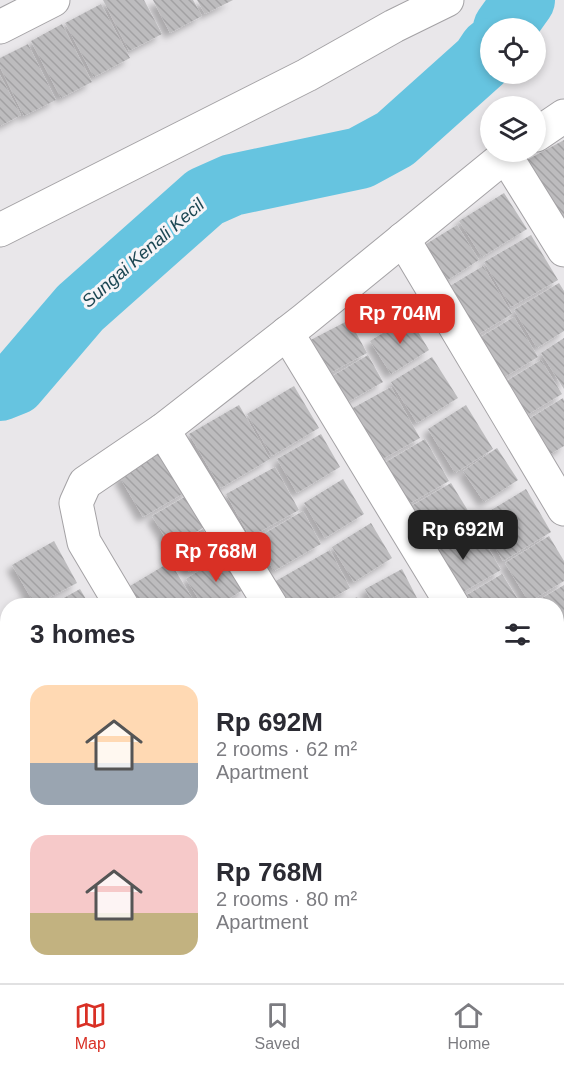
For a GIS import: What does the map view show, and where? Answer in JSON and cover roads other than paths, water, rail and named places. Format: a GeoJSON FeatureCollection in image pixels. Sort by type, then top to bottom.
{"type":"FeatureCollection","features":[{"type":"Feature","properties":{"kind":"street"},"geometry":{"type":"LineString","coordinates":[[0,27],[53,0]]}},
{"type":"Feature","properties":{"kind":"street"},"geometry":{"type":"LineString","coordinates":[[0,230],[308,75],[394,26],[447,0]]}},
{"type":"Feature","properties":{"kind":"street"},"geometry":{"type":"LineString","coordinates":[[546,128],[564,116]]}},
{"type":"Feature","properties":{"kind":"street"},"geometry":{"type":"LineString","coordinates":[[117,598],[84,542],[76,503],[85,483],[163,430],[287,333],[496,162]]}},
{"type":"Feature","properties":{"kind":"street"},"geometry":{"type":"LineString","coordinates":[[512,162],[564,250]]}},
{"type":"Feature","properties":{"kind":"street"},"geometry":{"type":"LineString","coordinates":[[403,239],[564,509]]}},
{"type":"Feature","properties":{"kind":"street"},"geometry":{"type":"LineString","coordinates":[[287,333],[448,598]]}},
{"type":"Feature","properties":{"kind":"street"},"geometry":{"type":"LineString","coordinates":[[163,430],[266,598]]}},
{"type":"Feature","properties":{"kind":"waterway","name":"Sungai Kenali Kecil"},"geometry":{"type":"LineString","coordinates":[[511,18],[524,0]]}},
{"type":"Feature","properties":{"kind":"waterway","name":"Sungai Kenali Kecil"},"geometry":{"type":"LineString","coordinates":[[0,390],[15,384],[80,308],[205,197],[232,185],[360,158],[395,139],[480,63]]}}]}
